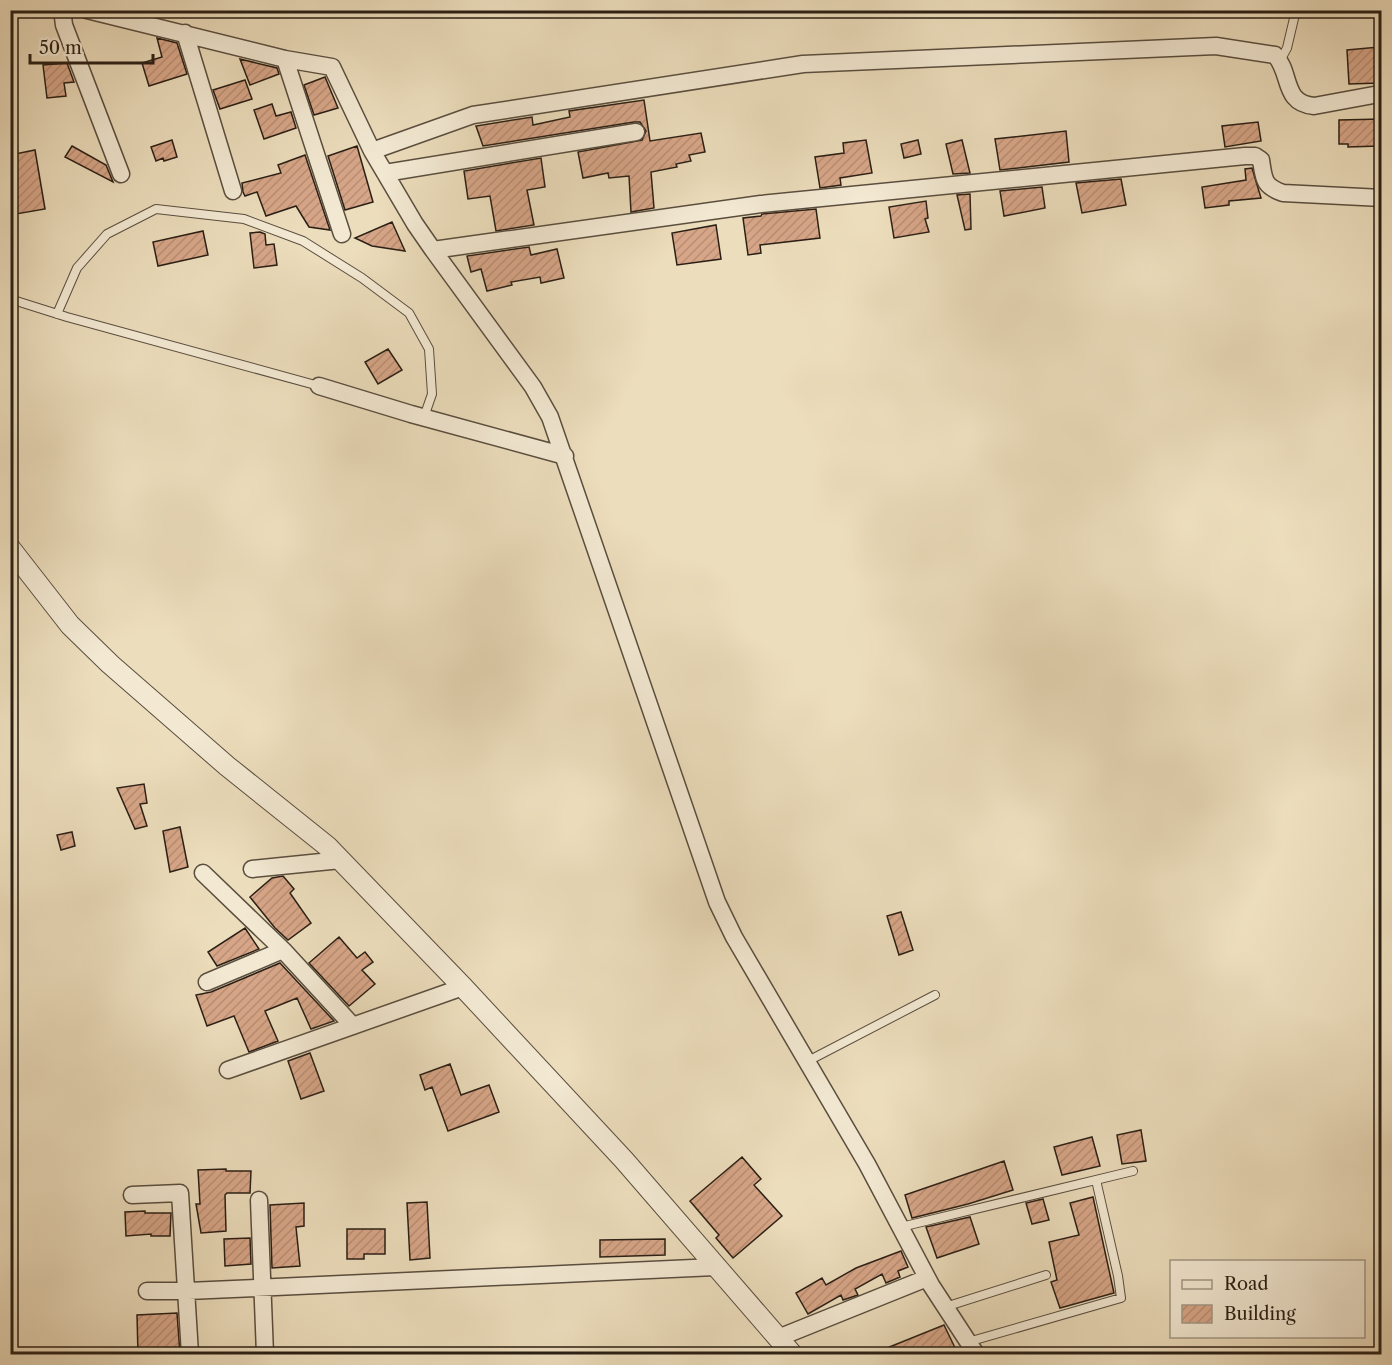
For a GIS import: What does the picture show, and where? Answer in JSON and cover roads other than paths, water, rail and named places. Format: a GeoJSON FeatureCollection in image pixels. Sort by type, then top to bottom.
{"type":"FeatureCollection","features":[{"type":"Feature","properties":{"kind":"street"},"geometry":{"type":"LineString","coordinates":[[67,10],[63,17],[64,25],[122,174]]}},
{"type":"Feature","properties":{"kind":"street"},"geometry":{"type":"LineString","coordinates":[[87,10],[285,59],[332,67],[385,174],[433,250],[542,401],[565,456],[717,902],[734,938],[867,1164],[927,1278],[972,1348]]}},
{"type":"Feature","properties":{"kind":"street"},"geometry":{"type":"LineString","coordinates":[[185,33],[233,190]]}},
{"type":"Feature","properties":{"kind":"street"},"geometry":{"type":"LineString","coordinates":[[372,151],[473,115],[803,64],[1216,46],[1275,55],[1280,61],[1294,99],[1303,105],[1314,106],[1379,94]]}},
{"type":"Feature","properties":{"kind":"street"},"geometry":{"type":"LineString","coordinates":[[285,59],[342,234]]}},
{"type":"Feature","properties":{"kind":"street"},"geometry":{"type":"LineString","coordinates":[[385,174],[636,132]]}},
{"type":"Feature","properties":{"kind":"street"},"geometry":{"type":"LineString","coordinates":[[433,250],[761,204],[1245,156],[1255,156],[1261,160],[1266,185],[1283,193],[1382,198]]}},
{"type":"Feature","properties":{"kind":"street"},"geometry":{"type":"LineString","coordinates":[[319,386],[565,456]]}},
{"type":"Feature","properties":{"kind":"street"},"geometry":{"type":"LineString","coordinates":[[10,548],[70,625],[110,664],[227,766],[327,846],[341,860],[624,1160],[792,1354]]}},
{"type":"Feature","properties":{"kind":"street"},"geometry":{"type":"LineString","coordinates":[[252,869],[341,860]]}},
{"type":"Feature","properties":{"kind":"street"},"geometry":{"type":"LineString","coordinates":[[203,873],[283,951],[353,1026]]}},
{"type":"Feature","properties":{"kind":"street"},"geometry":{"type":"LineString","coordinates":[[207,982],[283,951]]}},
{"type":"Feature","properties":{"kind":"street"},"geometry":{"type":"LineString","coordinates":[[228,1070],[463,987]]}},
{"type":"Feature","properties":{"kind":"street"},"geometry":{"type":"LineString","coordinates":[[132,1195],[180,1193],[188,1291],[190,1354]]}},
{"type":"Feature","properties":{"kind":"street"},"geometry":{"type":"LineString","coordinates":[[259,1200],[265,1354]]}},
{"type":"Feature","properties":{"kind":"street"},"geometry":{"type":"LineString","coordinates":[[147,1291],[715,1267]]}},
{"type":"Feature","properties":{"kind":"street"},"geometry":{"type":"LineString","coordinates":[[777,1338],[927,1278]]}},
{"type":"Feature","properties":{"kind":"lane"},"geometry":{"type":"LineString","coordinates":[[1280,61],[1289,41],[1296,10]]}},
{"type":"Feature","properties":{"kind":"lane"},"geometry":{"type":"LineString","coordinates":[[57,314],[77,268],[107,234],[156,209],[244,219],[303,241],[362,278],[409,313],[429,349],[432,394],[424,417]]}},
{"type":"Feature","properties":{"kind":"lane"},"geometry":{"type":"LineString","coordinates":[[10,299],[319,386]]}},
{"type":"Feature","properties":{"kind":"lane"},"geometry":{"type":"LineString","coordinates":[[808,1061],[935,995]]}},
{"type":"Feature","properties":{"kind":"lane"},"geometry":{"type":"LineString","coordinates":[[901,1227],[1133,1171]]}},
{"type":"Feature","properties":{"kind":"lane"},"geometry":{"type":"LineString","coordinates":[[972,1348],[1121,1298],[1096,1180]]}},
{"type":"Feature","properties":{"kind":"lane"},"geometry":{"type":"LineString","coordinates":[[945,1307],[1046,1275]]}}]}
